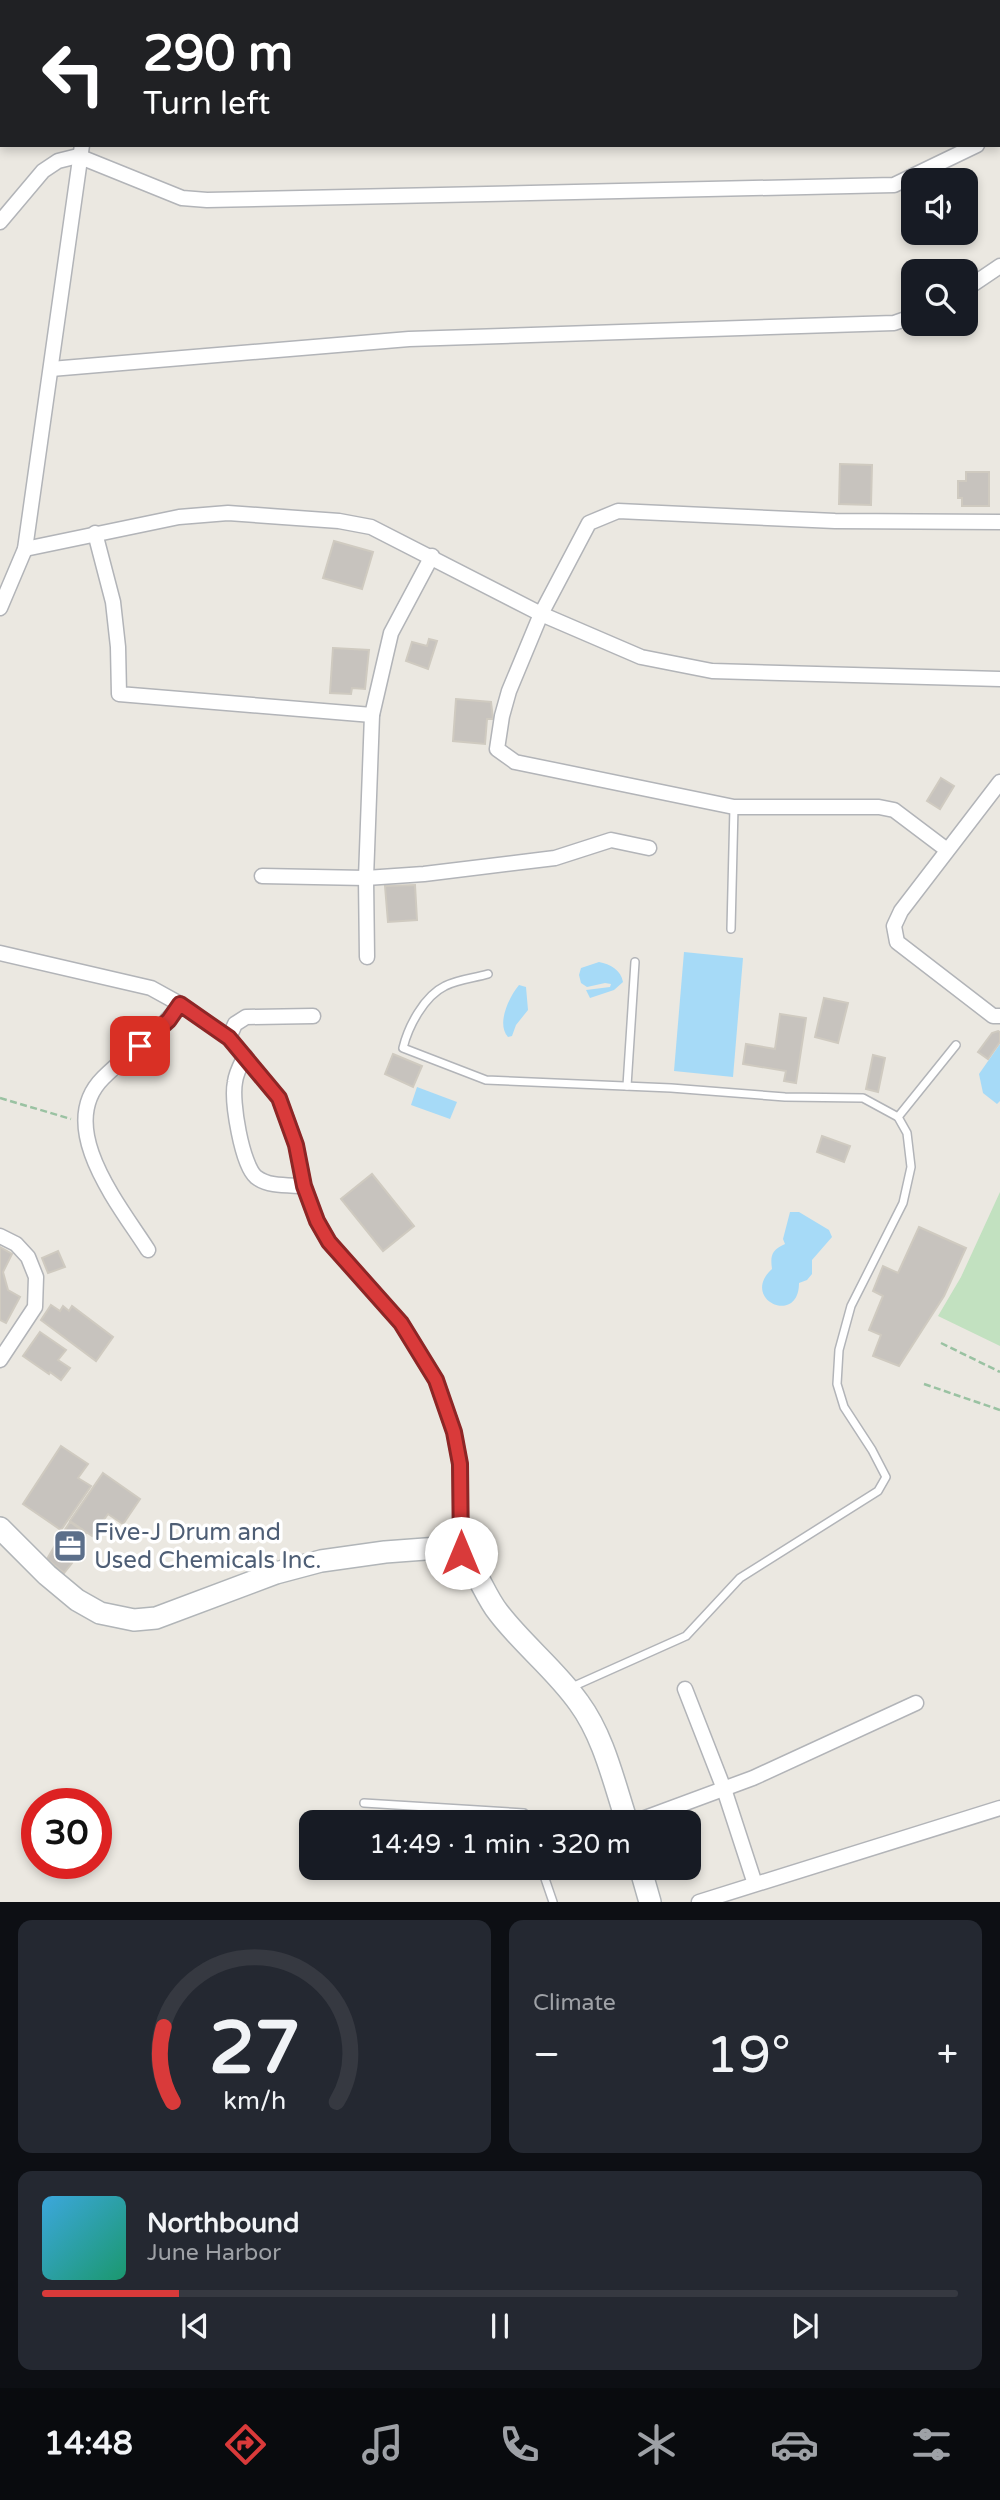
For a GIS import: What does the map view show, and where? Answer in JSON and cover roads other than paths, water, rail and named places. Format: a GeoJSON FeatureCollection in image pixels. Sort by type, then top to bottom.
{"type":"FeatureCollection","features":[{"type":"Feature","properties":{"kind":"main road"},"geometry":{"type":"LineString","coordinates":[[0,1528],[47,1575],[77,1600],[100,1613],[134,1620],[156,1618],[276,1573],[321,1561],[452,1547],[461,1553],[498,1613],[568,1689],[586,1714],[596,1734],[623,1810]]}},
{"type":"Feature","properties":{"kind":"main road"},"geometry":{"type":"LineString","coordinates":[[644,1880],[650,1902]]}},
{"type":"Feature","properties":{"kind":"street"},"geometry":{"type":"LineString","coordinates":[[80,151],[182,198],[207,200],[894,185],[972,147]]}},
{"type":"Feature","properties":{"kind":"street"},"geometry":{"type":"LineString","coordinates":[[0,222],[43,172],[80,151]]}},
{"type":"Feature","properties":{"kind":"street"},"geometry":{"type":"LineString","coordinates":[[0,608],[25,549],[80,151]]}},
{"type":"Feature","properties":{"kind":"street"},"geometry":{"type":"LineString","coordinates":[[978,281],[1000,266]]}},
{"type":"Feature","properties":{"kind":"street"},"geometry":{"type":"LineString","coordinates":[[51,369],[409,339],[894,323],[901,321]]}},
{"type":"Feature","properties":{"kind":"street"},"geometry":{"type":"LineString","coordinates":[[947,850],[894,810],[879,807],[734,807],[515,762],[497,749],[502,716],[509,691],[541,614],[589,523],[618,511],[835,521],[1000,523]]}},
{"type":"Feature","properties":{"kind":"street"},"geometry":{"type":"LineString","coordinates":[[25,549],[179,517],[228,513],[338,521],[371,527],[541,614],[641,657],[712,671],[1000,679]]}},
{"type":"Feature","properties":{"kind":"street"},"geometry":{"type":"LineString","coordinates":[[96,533],[113,602],[119,694],[372,715]]}},
{"type":"Feature","properties":{"kind":"street"},"geometry":{"type":"LineString","coordinates":[[367,957],[366,878],[372,715],[391,634],[432,556]]}},
{"type":"Feature","properties":{"kind":"street"},"geometry":{"type":"LineString","coordinates":[[1000,782],[901,911],[894,926],[897,942],[993,1016],[1000,1016]]}},
{"type":"Feature","properties":{"kind":"street"},"geometry":{"type":"LineString","coordinates":[[262,876],[366,878],[424,874],[555,858],[611,840],[649,848]]}},
{"type":"Feature","properties":{"kind":"street"},"geometry":{"type":"LineString","coordinates":[[0,953],[141,985],[180,1004],[229,1038],[279,1098],[296,1145],[304,1186],[317,1221],[329,1242],[401,1323],[436,1380],[454,1432],[460,1464],[461,1553]]}},
{"type":"Feature","properties":{"kind":"street"},"geometry":{"type":"LineString","coordinates":[[148,1250],[99,1172],[85,1123],[90,1098],[101,1080],[160,1029],[180,1004]]}},
{"type":"Feature","properties":{"kind":"street"},"geometry":{"type":"LineString","coordinates":[[229,1038],[235,1024],[246,1017],[313,1016]]}},
{"type":"Feature","properties":{"kind":"street"},"geometry":{"type":"LineString","coordinates":[[245,1056],[235,1081],[234,1100],[247,1167],[266,1183],[304,1186]]}},
{"type":"Feature","properties":{"kind":"street"},"geometry":{"type":"LineString","coordinates":[[0,1236],[16,1244],[28,1257],[36,1277],[35,1307],[0,1360]]}},
{"type":"Feature","properties":{"kind":"street"},"geometry":{"type":"LineString","coordinates":[[685,1689],[724,1789],[755,1884]]}},
{"type":"Feature","properties":{"kind":"street"},"geometry":{"type":"LineString","coordinates":[[667,1810],[753,1778],[916,1703]]}},
{"type":"Feature","properties":{"kind":"street"},"geometry":{"type":"LineString","coordinates":[[699,1902],[1000,1808]]}},
{"type":"Feature","properties":{"kind":"lane"},"geometry":{"type":"LineString","coordinates":[[731,929],[734,807]]}},
{"type":"Feature","properties":{"kind":"lane"},"geometry":{"type":"LineString","coordinates":[[627,1086],[635,962]]}},
{"type":"Feature","properties":{"kind":"lane"},"geometry":{"type":"LineString","coordinates":[[488,974],[444,986],[437,992],[423,1006],[406,1036],[403,1048],[486,1080],[785,1097],[863,1098],[898,1117],[907,1133],[911,1167],[903,1203],[851,1306],[839,1350],[836,1384],[844,1407],[886,1477],[878,1491],[740,1578],[686,1636],[568,1689]]}},
{"type":"Feature","properties":{"kind":"lane"},"geometry":{"type":"LineString","coordinates":[[898,1117],[956,1045]]}},
{"type":"Feature","properties":{"kind":"lane"},"geometry":{"type":"LineString","coordinates":[[364,1803],[476,1810]]}},
{"type":"Feature","properties":{"kind":"lane"},"geometry":{"type":"LineString","coordinates":[[545,1880],[553,1902]]}},
{"type":"Feature","properties":{"kind":"water"},"geometry":{"type":"Polygon","coordinates":[[[684,952],[743,958],[733,1077],[674,1071],[684,952]]]}},
{"type":"Feature","properties":{"kind":"water"},"geometry":{"type":"Polygon","coordinates":[[[599,962],[614,968],[623,982],[614,990],[590,998],[586,990],[610,987],[611,984],[587,987],[581,983],[581,968],[599,962]]]}},
{"type":"Feature","properties":{"kind":"water"},"geometry":{"type":"Polygon","coordinates":[[[519,985],[526,987],[528,1010],[516,1025],[512,1036],[508,1037],[503,1025],[504,1018],[511,996],[519,985]]]}},
{"type":"Feature","properties":{"kind":"water"},"geometry":{"type":"Polygon","coordinates":[[[1000,1044],[1000,1101],[997,1104],[983,1093],[979,1074],[1000,1044]]]}},
{"type":"Feature","properties":{"kind":"water"},"geometry":{"type":"Polygon","coordinates":[[[417,1087],[457,1102],[450,1119],[411,1105],[417,1087]]]}},
{"type":"Feature","properties":{"kind":"water"},"geometry":{"type":"Polygon","coordinates":[[[790,1212],[799,1212],[829,1230],[832,1237],[812,1260],[812,1274],[799,1283],[796,1296],[790,1304],[782,1306],[773,1304],[762,1290],[764,1280],[772,1269],[773,1254],[785,1244],[783,1239],[790,1212]]]}},
{"type":"Feature","properties":{"kind":"place","name":"Five-J Drum and Used Chemicals Inc."},"geometry":{"type":"Point","coordinates":[70,1546]}}]}
